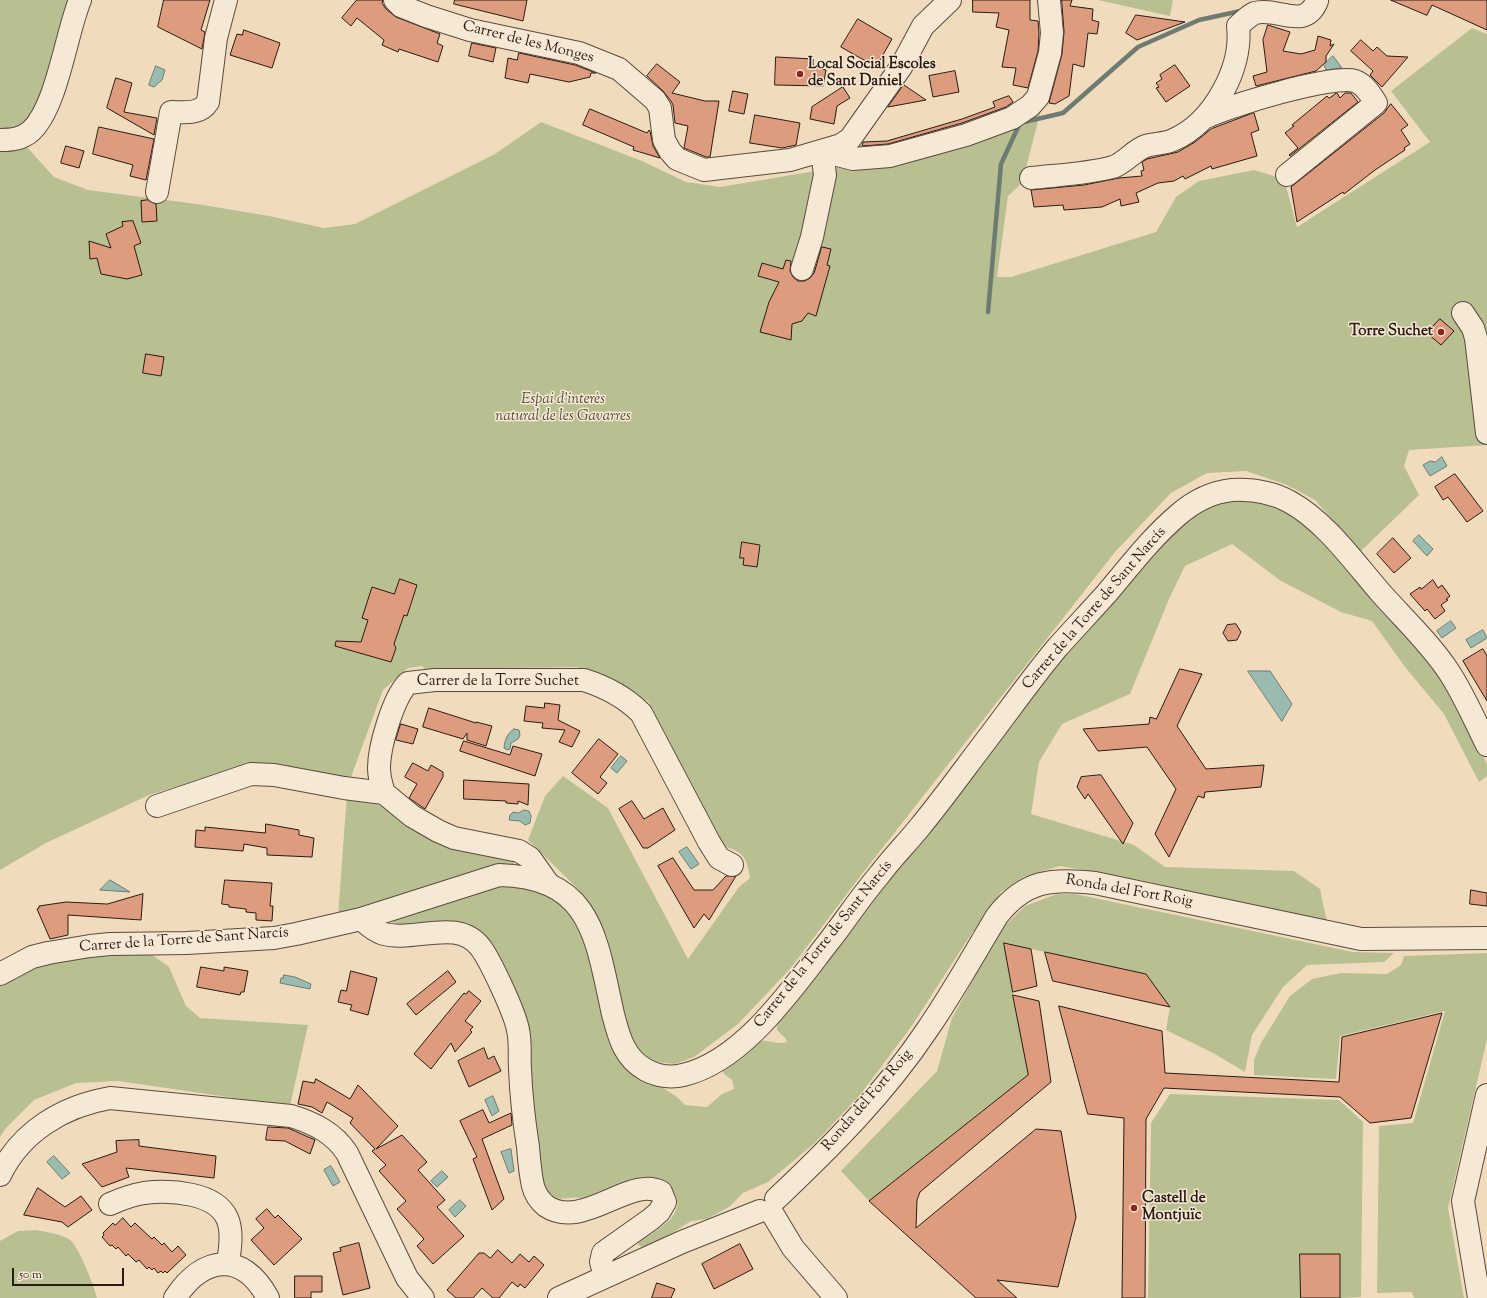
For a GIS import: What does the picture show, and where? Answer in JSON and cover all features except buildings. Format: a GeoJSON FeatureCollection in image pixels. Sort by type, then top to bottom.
{"type":"FeatureCollection","features":[{"type":"Feature","properties":{"kind":"street"},"geometry":{"type":"LineString","coordinates":[[0,140],[19,139],[30,132],[39,123],[45,112],[58,74],[80,0]]}},
{"type":"Feature","properties":{"kind":"street"},"geometry":{"type":"LineString","coordinates":[[68,37],[82,20],[90,0]]}},
{"type":"Feature","properties":{"kind":"street"},"geometry":{"type":"LineString","coordinates":[[157,192],[171,112],[199,111],[205,108],[208,102],[216,38],[226,0]]}},
{"type":"Feature","properties":{"kind":"street","name":"Carrer de les Monges"},"geometry":{"type":"LineString","coordinates":[[395,0],[401,6],[426,16],[470,30],[579,53],[619,69],[655,100],[660,108],[664,140],[677,159],[691,166],[704,170],[723,169],[790,160],[822,152],[841,145],[850,138],[902,67],[923,26],[950,0]]}},
{"type":"Feature","properties":{"kind":"street"},"geometry":{"type":"LineString","coordinates":[[802,269],[812,237],[825,175],[822,152],[853,159],[890,156],[966,135],[1012,118],[1030,106],[1038,97],[1050,53],[1052,33],[1049,0]]}},
{"type":"Feature","properties":{"kind":"street"},"geometry":{"type":"LineString","coordinates":[[1206,117],[1227,83],[1237,55],[1239,41],[1238,26],[1255,13],[1266,12],[1304,16],[1313,11],[1316,0]]}},
{"type":"Feature","properties":{"kind":"street"},"geometry":{"type":"LineString","coordinates":[[1031,178],[1114,166],[1146,146],[1172,141],[1190,131],[1206,117],[1224,108],[1313,84],[1342,80],[1356,81],[1376,102],[1287,175]]}},
{"type":"Feature","properties":{"kind":"street"},"geometry":{"type":"LineString","coordinates":[[1463,313],[1473,328],[1476,338],[1487,433]]}},
{"type":"Feature","properties":{"kind":"street","name":"Carrer de la Torre de Sant Narcís"},"geometry":{"type":"LineString","coordinates":[[0,974],[32,957],[90,946],[274,938],[362,919],[499,875],[519,876],[547,882],[566,894],[582,910],[592,928],[602,962],[619,1039],[629,1056],[644,1069],[665,1076],[688,1074],[708,1064],[745,1040],[771,1014],[880,874],[924,822],[1056,650],[1156,536],[1180,513],[1198,501],[1215,493],[1233,490],[1272,494],[1293,504],[1315,521],[1350,557],[1441,660],[1460,690],[1487,745]]}},
{"type":"Feature","properties":{"kind":"street","name":"Carrer de la Torre Suchet"},"geometry":{"type":"LineString","coordinates":[[384,793],[379,780],[379,766],[382,748],[397,698],[401,690],[408,683],[435,680],[584,680],[597,684],[617,694],[632,704],[641,713],[709,842],[719,858],[732,865]]}},
{"type":"Feature","properties":{"kind":"street"},"geometry":{"type":"LineString","coordinates":[[157,806],[251,774],[274,775],[344,788],[384,793],[412,816],[444,834],[454,838],[519,851],[530,858],[547,882]]}},
{"type":"Feature","properties":{"kind":"street","name":"Ronda del Fort Roig"},"geometry":{"type":"LineString","coordinates":[[769,1208],[833,1143],[880,1091],[927,1031],[997,916],[1003,908],[1034,885],[1053,880],[1095,883],[1361,939],[1487,938]]}},
{"type":"Feature","properties":{"kind":"street"},"geometry":{"type":"LineString","coordinates":[[362,919],[376,931],[388,935],[447,933],[464,934],[476,942],[486,956],[511,1009],[518,1030],[521,1091],[530,1169],[536,1194],[546,1206],[562,1212],[577,1212],[644,1189],[661,1192],[664,1202],[659,1212],[603,1254],[601,1262],[605,1276]]}},
{"type":"Feature","properties":{"kind":"street"},"geometry":{"type":"LineString","coordinates":[[1479,1298],[1463,1201],[1487,1097]]}},
{"type":"Feature","properties":{"kind":"street"},"geometry":{"type":"LineString","coordinates":[[0,1175],[18,1150],[46,1122],[63,1112],[110,1098],[291,1116],[306,1120],[321,1128],[340,1143],[354,1167],[407,1278],[423,1298]]}},
{"type":"Feature","properties":{"kind":"street"},"geometry":{"type":"LineString","coordinates":[[110,1204],[145,1193],[162,1192],[208,1198],[217,1204],[228,1219],[230,1244],[228,1263]]}},
{"type":"Feature","properties":{"kind":"street"},"geometry":{"type":"LineString","coordinates":[[559,1298],[605,1276],[735,1219],[769,1208],[793,1248],[836,1298]]}},
{"type":"Feature","properties":{"kind":"street"},"geometry":{"type":"LineString","coordinates":[[175,1298],[196,1275],[218,1264],[228,1263],[240,1268],[249,1275],[268,1298]]}},
{"type":"Feature","properties":{"kind":"green space","name":"Espai d'interès natural de les Gavarres"},"geometry":{"type":"Polygon","coordinates":[[[0,0],[76,0],[26,146],[54,177],[88,190],[197,204],[269,216],[324,228],[355,224],[495,154],[541,122],[642,161],[686,182],[720,187],[887,159],[1041,110],[1022,183],[1008,196],[997,277],[1011,277],[1156,232],[1176,197],[1199,181],[1254,170],[1284,179],[1297,227],[1430,142],[1391,91],[1472,28],[1487,34],[1487,445],[1409,450],[1404,466],[1419,495],[1360,552],[1315,500],[1287,485],[1246,471],[1207,473],[1171,493],[1115,552],[862,874],[790,969],[738,1024],[694,1057],[675,1064],[654,1062],[635,1047],[627,1031],[621,1008],[607,936],[578,889],[528,840],[545,796],[563,776],[608,808],[688,959],[739,887],[750,878],[747,863],[738,852],[719,844],[669,746],[649,702],[620,684],[577,667],[425,669],[422,666],[408,668],[383,690],[351,777],[248,765],[149,795],[46,843],[0,870],[0,0]]]}},
{"type":"Feature","properties":{"kind":"green space"},"geometry":{"type":"Polygon","coordinates":[[[1098,0],[1173,0],[1170,16],[1098,0]]]}},
{"type":"Feature","properties":{"kind":"green space"},"geometry":{"type":"Polygon","coordinates":[[[1229,497],[1266,501],[1300,517],[1384,607],[1449,687],[1487,764],[1487,776],[1479,782],[1444,714],[1405,667],[1372,621],[1341,612],[1281,581],[1232,544],[1185,566],[1169,599],[1130,694],[1062,724],[1039,762],[1031,814],[1134,845],[1165,867],[1294,871],[1320,889],[1327,922],[1145,881],[1060,866],[1023,877],[1001,892],[968,939],[911,1027],[860,1095],[815,1143],[768,1182],[743,1193],[729,1207],[707,1219],[691,1221],[655,1244],[645,1248],[638,1245],[639,1241],[659,1229],[668,1221],[675,1212],[677,1205],[677,1198],[674,1192],[663,1182],[648,1177],[641,1177],[626,1181],[582,1198],[576,1197],[564,1199],[552,1196],[547,1191],[542,1178],[540,1150],[535,1135],[525,1017],[490,942],[478,931],[393,926],[393,922],[400,915],[485,889],[507,886],[535,890],[552,898],[567,909],[588,938],[608,1040],[618,1058],[677,1097],[685,1105],[707,1107],[722,1094],[734,1089],[732,1080],[724,1074],[721,1067],[740,1052],[756,1043],[762,1041],[779,1043],[787,1042],[777,1030],[777,1023],[1064,651],[1167,537],[1202,507],[1229,497]]]}},
{"type":"Feature","properties":{"kind":"green space"},"geometry":{"type":"Polygon","coordinates":[[[347,794],[382,806],[423,835],[514,858],[514,868],[338,915],[347,794]]]}},
{"type":"Feature","properties":{"kind":"green space"},"geometry":{"type":"Polygon","coordinates":[[[1057,894],[1075,894],[1353,952],[1394,953],[1384,962],[1307,965],[1283,987],[1252,1035],[1245,1072],[1215,1054],[1166,1030],[1170,1007],[1146,974],[1004,943],[1028,1075],[869,1201],[841,1171],[937,1071],[952,1018],[1001,929],[1025,906],[1057,894]]]}},
{"type":"Feature","properties":{"kind":"green space"},"geometry":{"type":"Polygon","coordinates":[[[147,951],[169,967],[186,1006],[200,1018],[308,1025],[290,1106],[118,1081],[76,1083],[34,1100],[6,1128],[0,1137],[0,986],[30,969],[80,955],[147,951]]]}},
{"type":"Feature","properties":{"kind":"green space"},"geometry":{"type":"Polygon","coordinates":[[[1487,953],[1487,1039],[1448,1208],[1464,1298],[1414,1298],[1412,1292],[1377,1293],[1379,1126],[1413,1123],[1445,1011],[1340,1036],[1336,1079],[1254,1075],[1254,1060],[1261,1043],[1290,996],[1312,979],[1341,973],[1387,974],[1401,965],[1404,956],[1487,953]]]}},
{"type":"Feature","properties":{"kind":"green space"},"geometry":{"type":"Polygon","coordinates":[[[1170,1094],[1339,1100],[1363,1122],[1361,1297],[1340,1298],[1340,1254],[1300,1254],[1301,1298],[1148,1298],[1151,1123],[1170,1094]]]}},
{"type":"Feature","properties":{"kind":"green space"},"geometry":{"type":"Polygon","coordinates":[[[36,1230],[53,1233],[69,1239],[73,1243],[86,1267],[97,1298],[0,1298],[0,1241],[18,1231],[36,1230]]]}},
{"type":"Feature","properties":{"kind":"water"},"geometry":{"type":"Polygon","coordinates":[[[1333,56],[1342,68],[1326,70],[1324,65],[1333,56]]]}},
{"type":"Feature","properties":{"kind":"water"},"geometry":{"type":"Polygon","coordinates":[[[156,66],[165,70],[162,80],[154,87],[149,85],[156,66]]]}},
{"type":"Feature","properties":{"kind":"water"},"geometry":{"type":"Polygon","coordinates":[[[1442,457],[1447,466],[1430,476],[1423,465],[1430,461],[1435,462],[1442,457]]]}},
{"type":"Feature","properties":{"kind":"water"},"geometry":{"type":"Polygon","coordinates":[[[1419,535],[1433,549],[1427,556],[1413,541],[1419,535]]]}},
{"type":"Feature","properties":{"kind":"water"},"geometry":{"type":"Polygon","coordinates":[[[1451,621],[1456,628],[1442,638],[1437,631],[1451,621]]]}},
{"type":"Feature","properties":{"kind":"water"},"geometry":{"type":"Polygon","coordinates":[[[1483,630],[1487,638],[1471,648],[1466,640],[1483,630]]]}},
{"type":"Feature","properties":{"kind":"water"},"geometry":{"type":"Polygon","coordinates":[[[1248,671],[1270,671],[1292,704],[1282,721],[1248,671]]]}},
{"type":"Feature","properties":{"kind":"water"},"geometry":{"type":"Polygon","coordinates":[[[514,729],[519,730],[520,735],[518,739],[511,743],[510,749],[507,750],[504,748],[506,739],[514,729]]]}},
{"type":"Feature","properties":{"kind":"water"},"geometry":{"type":"Polygon","coordinates":[[[621,756],[627,761],[617,773],[611,768],[621,756]]]}},
{"type":"Feature","properties":{"kind":"water"},"geometry":{"type":"Polygon","coordinates":[[[524,810],[529,811],[531,816],[530,823],[525,825],[520,821],[509,820],[510,815],[513,812],[518,813],[524,810]]]}},
{"type":"Feature","properties":{"kind":"water"},"geometry":{"type":"Polygon","coordinates":[[[687,847],[699,864],[691,869],[679,852],[687,847]]]}},
{"type":"Feature","properties":{"kind":"water"},"geometry":{"type":"Polygon","coordinates":[[[110,880],[130,892],[100,890],[110,880]]]}},
{"type":"Feature","properties":{"kind":"water"},"geometry":{"type":"Polygon","coordinates":[[[284,975],[295,977],[311,984],[310,989],[280,983],[281,978],[283,978],[284,975]]]}},
{"type":"Feature","properties":{"kind":"water"},"geometry":{"type":"Polygon","coordinates":[[[493,1096],[499,1111],[492,1116],[485,1100],[493,1096]]]}},
{"type":"Feature","properties":{"kind":"water"},"geometry":{"type":"Polygon","coordinates":[[[511,1149],[514,1171],[509,1173],[501,1152],[511,1149]]]}},
{"type":"Feature","properties":{"kind":"water"},"geometry":{"type":"Polygon","coordinates":[[[54,1156],[70,1173],[62,1179],[47,1162],[54,1156]]]}},
{"type":"Feature","properties":{"kind":"water"},"geometry":{"type":"Polygon","coordinates":[[[331,1166],[340,1182],[333,1186],[324,1170],[331,1166]]]}},
{"type":"Feature","properties":{"kind":"water"},"geometry":{"type":"Polygon","coordinates":[[[442,1171],[448,1177],[437,1187],[431,1181],[442,1171]]]}},
{"type":"Feature","properties":{"kind":"water"},"geometry":{"type":"Polygon","coordinates":[[[460,1200],[466,1206],[455,1217],[449,1210],[460,1200]]]}},
{"type":"Feature","properties":{"kind":"waterway"},"geometry":{"type":"LineString","coordinates":[[988,312],[1001,164],[1020,123],[1063,113],[1138,47],[1199,20],[1245,10]]}},
{"type":"Feature","properties":{"kind":"place","name":"Local Social Escoles de Sant Daniel"},"geometry":{"type":"Point","coordinates":[800,74]}},
{"type":"Feature","properties":{"kind":"place","name":"Torre Suchet"},"geometry":{"type":"Point","coordinates":[1441,332]}},
{"type":"Feature","properties":{"kind":"place","name":"Castell de Montjuïc"},"geometry":{"type":"Point","coordinates":[1134,1208]}}]}
